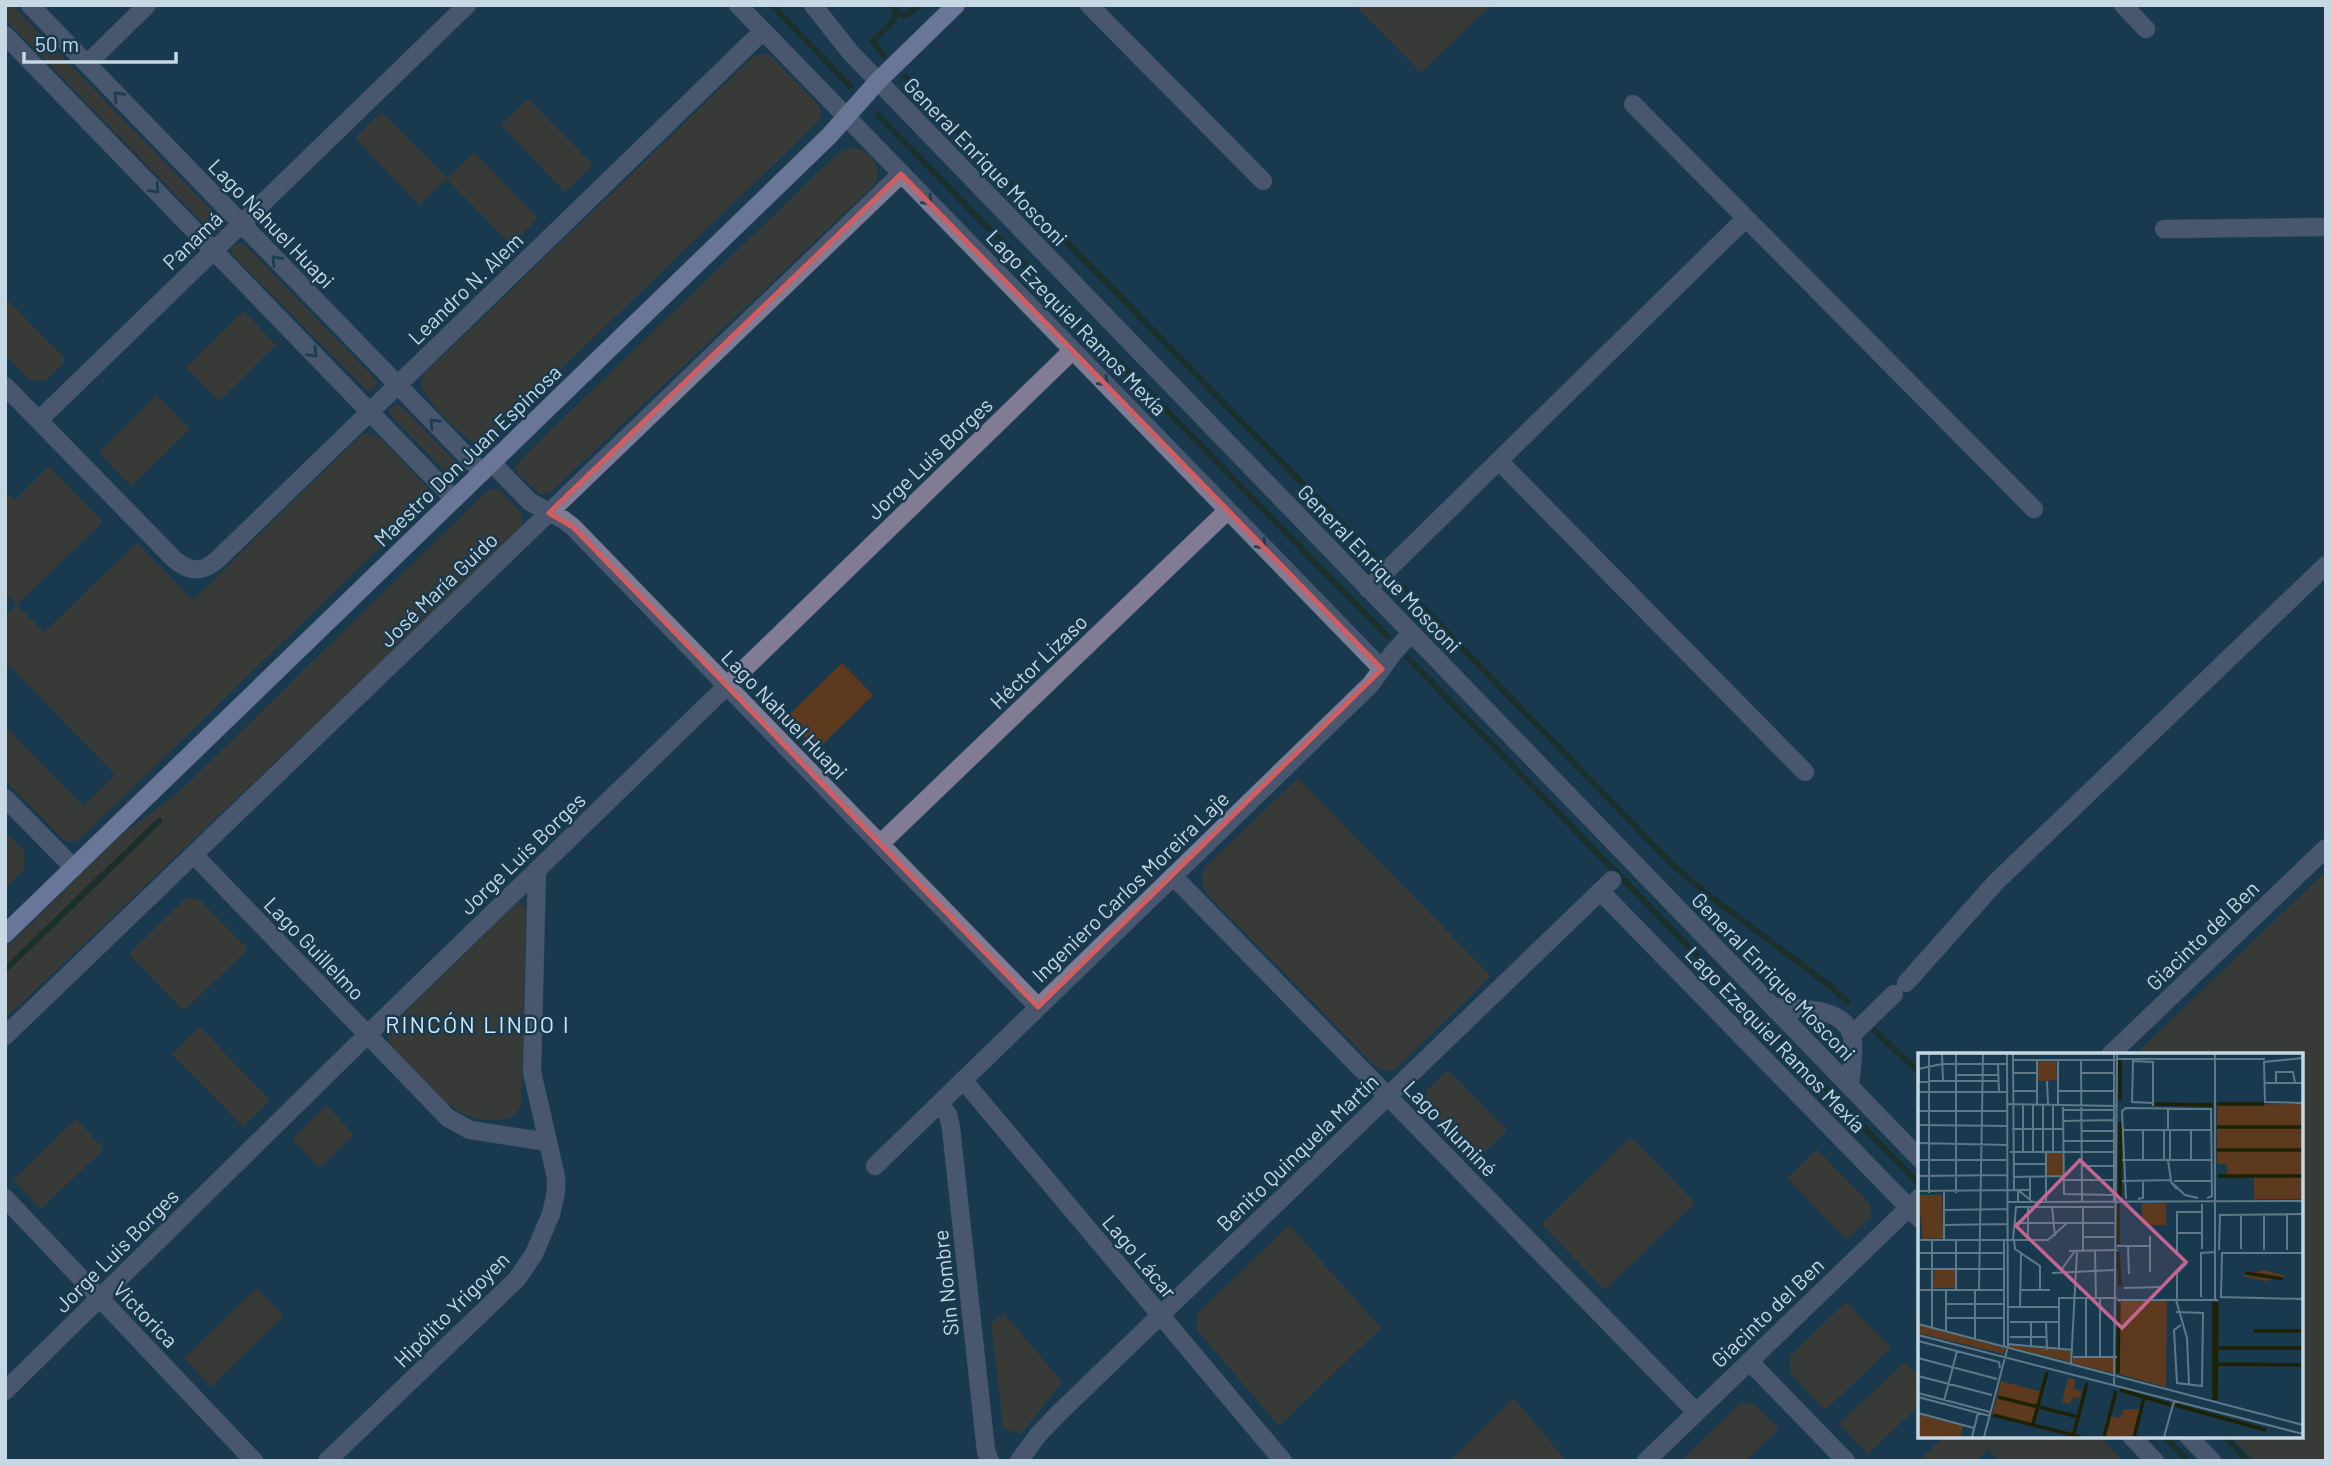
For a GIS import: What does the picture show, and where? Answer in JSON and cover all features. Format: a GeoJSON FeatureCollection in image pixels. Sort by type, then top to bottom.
{"type":"FeatureCollection","features":[{"type":"Feature","properties":{"kind":"main road","name":"Maestro Don Juan Espinosa"},"geometry":{"type":"LineString","coordinates":[[5,934],[829,136],[878,81],[956,5]]}},
{"type":"Feature","properties":{"kind":"street","name":"Lago Nahuel Huapi"},"geometry":{"type":"LineString","coordinates":[[30,5],[398,385],[487,468],[530,502],[573,527],[1038,1007]]}},
{"type":"Feature","properties":{"kind":"street"},"geometry":{"type":"LineString","coordinates":[[87,64],[147,5]]}},
{"type":"Feature","properties":{"kind":"street","name":"Panamá"},"geometry":{"type":"LineString","coordinates":[[38,420],[467,5]]}},
{"type":"Feature","properties":{"kind":"street","name":"Lago Ezequiel Ramos Mexía"},"geometry":{"type":"LineString","coordinates":[[738,5],[1382,669]]}},
{"type":"Feature","properties":{"kind":"street","name":"General Enrique Mosconi"},"geometry":{"type":"LineString","coordinates":[[813,5],[842,44],[1918,1157]]}},
{"type":"Feature","properties":{"kind":"street"},"geometry":{"type":"LineString","coordinates":[[1089,5],[1263,181]]}},
{"type":"Feature","properties":{"kind":"street"},"geometry":{"type":"LineString","coordinates":[[2123,5],[2146,29]]}},
{"type":"Feature","properties":{"kind":"street","name":"Leandro N. Alem"},"geometry":{"type":"LineString","coordinates":[[38,420],[174,559],[187,569],[203,570],[218,559],[763,31]]}},
{"type":"Feature","properties":{"kind":"street"},"geometry":{"type":"LineString","coordinates":[[5,35],[454,499]]}},
{"type":"Feature","properties":{"kind":"street"},"geometry":{"type":"LineString","coordinates":[[1633,104],[2034,509]]}},
{"type":"Feature","properties":{"kind":"street","name":"José María Guido"},"geometry":{"type":"LineString","coordinates":[[5,1036],[901,174]]}},
{"type":"Feature","properties":{"kind":"street"},"geometry":{"type":"LineString","coordinates":[[1368,589],[1746,218]]}},
{"type":"Feature","properties":{"kind":"street"},"geometry":{"type":"LineString","coordinates":[[2164,229],[2326,227]]}},
{"type":"Feature","properties":{"kind":"street","name":"Jorge Luis Borges"},"geometry":{"type":"LineString","coordinates":[[5,1391],[367,1035],[1073,350]]}},
{"type":"Feature","properties":{"kind":"street"},"geometry":{"type":"LineString","coordinates":[[5,386],[38,420]]}},
{"type":"Feature","properties":{"kind":"street"},"geometry":{"type":"LineString","coordinates":[[1499,461],[1805,772]]}},
{"type":"Feature","properties":{"kind":"street","name":"Héctor Lizaso"},"geometry":{"type":"LineString","coordinates":[[880,844],[1228,510]]}},
{"type":"Feature","properties":{"kind":"street"},"geometry":{"type":"LineString","coordinates":[[1852,1035],[1900,988],[1996,882],[2326,565]]}},
{"type":"Feature","properties":{"kind":"street","name":"Ingeniero Carlos Moreira Laje"},"geometry":{"type":"LineString","coordinates":[[875,1166],[1366,688],[1411,633]]}},
{"type":"Feature","properties":{"kind":"street"},"geometry":{"type":"LineString","coordinates":[[5,798],[74,868]]}},
{"type":"Feature","properties":{"kind":"street","name":"Giacinto del Ben"},"geometry":{"type":"LineString","coordinates":[[2112,1053],[2326,848]]}},
{"type":"Feature","properties":{"kind":"street","name":"Lago Guillelmo"},"geometry":{"type":"LineString","coordinates":[[194,855],[438,1109],[459,1125],[483,1133],[548,1142]]}},
{"type":"Feature","properties":{"kind":"street","name":"Hipólito Yrigoyen"},"geometry":{"type":"LineString","coordinates":[[327,1461],[524,1271],[534,1254],[555,1199],[556,1177],[532,1072],[537,870]]}},
{"type":"Feature","properties":{"kind":"street","name":"Lago Aluminé"},"geometry":{"type":"LineString","coordinates":[[1173,876],[1696,1412]]}},
{"type":"Feature","properties":{"kind":"street","name":"Lago Ezequiel Ramos Mexía"},"geometry":{"type":"LineString","coordinates":[[1606,886],[1916,1208]]}},
{"type":"Feature","properties":{"kind":"street","name":"Benito Quinquela Martín"},"geometry":{"type":"LineString","coordinates":[[1019,1461],[1059,1413],[1606,886]]}},
{"type":"Feature","properties":{"kind":"street"},"geometry":{"type":"LineString","coordinates":[[1774,1007],[1831,1014],[1842,1021],[1852,1035],[1850,1087]]}},
{"type":"Feature","properties":{"kind":"street","name":"Lago Lácar"},"geometry":{"type":"LineString","coordinates":[[963,1080],[1283,1461]]}},
{"type":"Feature","properties":{"kind":"street","name":"Sin Nombre"},"geometry":{"type":"LineString","coordinates":[[940,1102],[948,1115],[951,1128],[984,1438],[990,1461]]}},
{"type":"Feature","properties":{"kind":"street","name":"Victorica"},"geometry":{"type":"LineString","coordinates":[[5,1198],[254,1461]]}},
{"type":"Feature","properties":{"kind":"street","name":"Giacinto del Ben"},"geometry":{"type":"LineString","coordinates":[[1646,1461],[1749,1361],[1916,1208]]}},
{"type":"Feature","properties":{"kind":"street"},"geometry":{"type":"LineString","coordinates":[[1749,1361],[1846,1461]]}},
{"type":"Feature","properties":{"kind":"street"},"geometry":{"type":"LineString","coordinates":[[2134,1438],[2155,1461]]}},
{"type":"Feature","properties":{"kind":"street"},"geometry":{"type":"LineString","coordinates":[[2190,1438],[2212,1461]]}},
{"type":"Feature","properties":{"kind":"highlighted area"},"geometry":{"type":"Polygon","coordinates":[[[901,174],[1382,669],[1038,1007],[573,527],[549,513],[901,174]]]}},
{"type":"Feature","properties":{"kind":"shaded area"},"geometry":{"type":"Polygon","coordinates":[[[5,5],[12,5],[221,220],[223,226],[220,231],[210,230],[5,19],[5,5]]]}},
{"type":"Feature","properties":{"kind":"shaded area"},"geometry":{"type":"Polygon","coordinates":[[[1355,5],[1491,5],[1421,73],[1355,5]]]}},
{"type":"Feature","properties":{"kind":"shaded area"},"geometry":{"type":"Polygon","coordinates":[[[766,53],[817,103],[821,111],[820,120],[487,440],[480,444],[464,435],[445,417],[422,388],[420,381],[424,374],[753,57],[766,53]]]}},
{"type":"Feature","properties":{"kind":"shaded area"},"geometry":{"type":"Polygon","coordinates":[[[528,99],[593,165],[565,192],[501,125],[528,99]]]}},
{"type":"Feature","properties":{"kind":"shaded area"},"geometry":{"type":"Polygon","coordinates":[[[382,112],[447,178],[474,152],[538,218],[511,245],[447,179],[419,205],[355,138],[382,112]]]}},
{"type":"Feature","properties":{"kind":"shaded area"},"geometry":{"type":"Polygon","coordinates":[[[853,147],[866,152],[875,162],[878,173],[873,186],[553,490],[542,495],[518,474],[516,467],[520,460],[838,153],[853,147]]]}},
{"type":"Feature","properties":{"kind":"shaded area"},"geometry":{"type":"Polygon","coordinates":[[[238,243],[245,245],[375,379],[377,383],[374,389],[365,389],[232,254],[233,246],[238,243]]]}},
{"type":"Feature","properties":{"kind":"shaded area"},"geometry":{"type":"Polygon","coordinates":[[[5,297],[66,360],[45,381],[29,380],[5,355],[5,297]]]}},
{"type":"Feature","properties":{"kind":"shaded area"},"geometry":{"type":"Polygon","coordinates":[[[244,311],[276,345],[219,401],[186,367],[244,311]]]}},
{"type":"Feature","properties":{"kind":"shaded area"},"geometry":{"type":"Polygon","coordinates":[[[157,395],[190,429],[131,486],[99,452],[157,395]]]}},
{"type":"Feature","properties":{"kind":"shaded area"},"geometry":{"type":"Polygon","coordinates":[[[396,404],[455,461],[457,466],[454,472],[449,474],[445,471],[392,417],[389,410],[396,404]]]}},
{"type":"Feature","properties":{"kind":"shaded area"},"geometry":{"type":"Polygon","coordinates":[[[366,433],[379,437],[427,487],[425,504],[75,842],[63,840],[5,780],[5,726],[83,806],[115,775],[10,666],[5,670],[5,616],[17,605],[44,632],[137,543],[193,600],[366,433]]]}},
{"type":"Feature","properties":{"kind":"shaded area"},"geometry":{"type":"Polygon","coordinates":[[[49,466],[103,522],[17,605],[5,593],[5,491],[15,500],[49,466]]]}},
{"type":"Feature","properties":{"kind":"shaded area"},"geometry":{"type":"Polygon","coordinates":[[[496,489],[522,514],[522,524],[517,532],[5,1019],[5,949],[120,836],[179,792],[487,491],[496,489]]]}},
{"type":"Feature","properties":{"kind":"shaded area"},"geometry":{"type":"Polygon","coordinates":[[[842,663],[873,695],[817,750],[786,718],[842,663]]]}},
{"type":"Feature","properties":{"kind":"shaded area"},"geometry":{"type":"Polygon","coordinates":[[[1298,778],[1491,976],[1397,1068],[1390,1071],[1376,1067],[1208,895],[1202,884],[1206,866],[1298,778]]]}},
{"type":"Feature","properties":{"kind":"shaded area"},"geometry":{"type":"Polygon","coordinates":[[[5,831],[24,851],[25,869],[5,888],[5,831]]]}},
{"type":"Feature","properties":{"kind":"shaded area"},"geometry":{"type":"Polygon","coordinates":[[[2326,871],[2326,1461],[2255,1461],[2233,1438],[2303,1438],[2303,1053],[2137,1053],[2326,871]]]}},
{"type":"Feature","properties":{"kind":"shaded area"},"geometry":{"type":"Polygon","coordinates":[[[186,898],[200,900],[248,949],[184,1011],[129,954],[186,898]]]}},
{"type":"Feature","properties":{"kind":"shaded area"},"geometry":{"type":"Polygon","coordinates":[[[518,902],[523,903],[526,910],[521,1104],[517,1112],[510,1117],[501,1120],[480,1119],[454,1108],[440,1096],[395,1051],[388,1035],[392,1025],[518,902]]]}},
{"type":"Feature","properties":{"kind":"shaded area"},"geometry":{"type":"Polygon","coordinates":[[[200,1027],[270,1100],[243,1127],[172,1054],[200,1027]]]}},
{"type":"Feature","properties":{"kind":"shaded area"},"geometry":{"type":"Polygon","coordinates":[[[1448,1070],[1507,1130],[1478,1159],[1426,1106],[1426,1091],[1448,1070]]]}},
{"type":"Feature","properties":{"kind":"shaded area"},"geometry":{"type":"Polygon","coordinates":[[[326,1105],[354,1135],[320,1168],[292,1139],[326,1105]]]}},
{"type":"Feature","properties":{"kind":"shaded area"},"geometry":{"type":"Polygon","coordinates":[[[76,1119],[104,1149],[41,1209],[13,1180],[76,1119]]]}},
{"type":"Feature","properties":{"kind":"shaded area"},"geometry":{"type":"Polygon","coordinates":[[[1631,1137],[1695,1203],[1605,1290],[1541,1224],[1631,1137]]]}},
{"type":"Feature","properties":{"kind":"shaded area"},"geometry":{"type":"Polygon","coordinates":[[[1817,1149],[1870,1204],[1871,1217],[1847,1240],[1787,1178],[1817,1149]]]}},
{"type":"Feature","properties":{"kind":"shaded area"},"geometry":{"type":"Polygon","coordinates":[[[1289,1225],[1381,1328],[1279,1426],[1197,1330],[1197,1314],[1289,1225]]]}},
{"type":"Feature","properties":{"kind":"shaded area"},"geometry":{"type":"Polygon","coordinates":[[[257,1288],[284,1316],[211,1387],[184,1358],[257,1288]]]}},
{"type":"Feature","properties":{"kind":"shaded area"},"geometry":{"type":"Polygon","coordinates":[[[1846,1302],[1891,1348],[1825,1410],[1790,1373],[1790,1356],[1846,1302]]]}},
{"type":"Feature","properties":{"kind":"shaded area"},"geometry":{"type":"Polygon","coordinates":[[[1004,1313],[1062,1382],[1021,1434],[1003,1428],[991,1323],[1004,1313]]]}},
{"type":"Feature","properties":{"kind":"shaded area"},"geometry":{"type":"Polygon","coordinates":[[[1905,1362],[1918,1376],[1918,1407],[1868,1454],[1839,1424],[1905,1362]]]}},
{"type":"Feature","properties":{"kind":"shaded area"},"geometry":{"type":"Polygon","coordinates":[[[1514,1398],[1566,1461],[1450,1461],[1514,1398]]]}},
{"type":"Feature","properties":{"kind":"shaded area"},"geometry":{"type":"Polygon","coordinates":[[[1740,1403],[1755,1404],[1779,1429],[1746,1461],[1681,1461],[1740,1403]]]}},
{"type":"Feature","properties":{"kind":"shaded area"},"geometry":{"type":"Polygon","coordinates":[[[1942,1438],[2102,1438],[2123,1461],[1999,1461],[1988,1449],[1976,1461],[1919,1461],[1942,1438]]]}},
{"type":"Feature","properties":{"kind":"waterway"},"geometry":{"type":"LineString","coordinates":[[772,5],[850,86]]}},
{"type":"Feature","properties":{"kind":"waterway"},"geometry":{"type":"LineString","coordinates":[[884,56],[873,41],[894,20],[896,11],[892,5]]}},
{"type":"Feature","properties":{"kind":"waterway"},"geometry":{"type":"LineString","coordinates":[[897,14],[907,15],[919,5]]}},
{"type":"Feature","properties":{"kind":"waterway"},"geometry":{"type":"LineString","coordinates":[[906,77],[1375,558]]}},
{"type":"Feature","properties":{"kind":"waterway"},"geometry":{"type":"LineString","coordinates":[[878,115],[1388,637]]}},
{"type":"Feature","properties":{"kind":"waterway"},"geometry":{"type":"LineString","coordinates":[[1403,587],[1673,865],[1848,1002]]}},
{"type":"Feature","properties":{"kind":"waterway"},"geometry":{"type":"LineString","coordinates":[[1408,658],[1916,1181]]}},
{"type":"Feature","properties":{"kind":"waterway"},"geometry":{"type":"LineString","coordinates":[[5,970],[159,821]]}},
{"type":"Feature","properties":{"kind":"waterway"},"geometry":{"type":"LineString","coordinates":[[1874,1030],[1918,1071]]}},
{"type":"Feature","properties":{"kind":"waterway"},"geometry":{"type":"LineString","coordinates":[[2166,1438],[2188,1461]]}},
{"type":"Feature","properties":{"kind":"waterway"},"geometry":{"type":"LineString","coordinates":[[2226,1438],[2248,1461]]}},
{"type":"Feature","properties":{"kind":"district","name":"RINCÓN LINDO I"},"geometry":{"type":"Point","coordinates":[478,1024]}}]}
